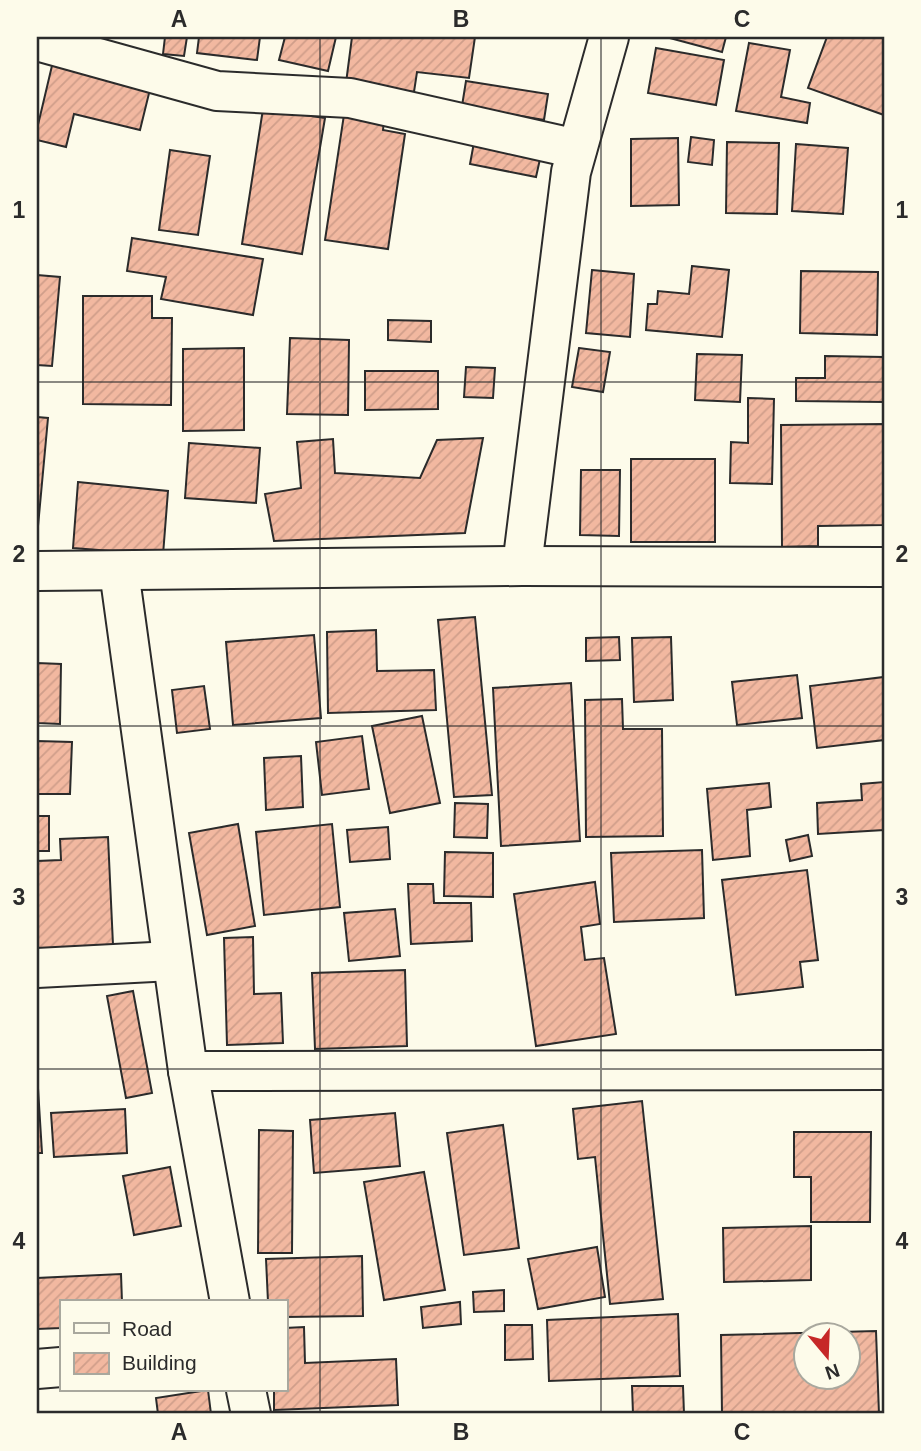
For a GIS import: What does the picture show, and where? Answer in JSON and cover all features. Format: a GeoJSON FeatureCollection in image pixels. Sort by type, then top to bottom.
{"type":"FeatureCollection","features":[{"type":"Feature","properties":{"kind":"street"},"geometry":{"type":"LineString","coordinates":[[522,566],[571,172],[609,37]]}},
{"type":"Feature","properties":{"kind":"street"},"geometry":{"type":"LineString","coordinates":[[37,41],[217,91],[350,98],[577,149]]}},
{"type":"Feature","properties":{"kind":"street"},"geometry":{"type":"LineString","coordinates":[[37,571],[522,566],[884,567]]}},
{"type":"Feature","properties":{"kind":"street"},"geometry":{"type":"LineString","coordinates":[[119,571],[188,1071],[230,1300]]}},
{"type":"Feature","properties":{"kind":"street"},"geometry":{"type":"LineString","coordinates":[[37,968],[172,961]]}},
{"type":"Feature","properties":{"kind":"street"},"geometry":{"type":"LineString","coordinates":[[188,1071],[884,1070]]}},
{"type":"Feature","properties":{"kind":"street"},"geometry":{"type":"LineString","coordinates":[[37,1369],[60,1367]]}},
{"type":"Feature","properties":{"kind":"street"},"geometry":{"type":"LineString","coordinates":[[246,1392],[251,1414]]}},
{"type":"Feature","properties":{"kind":"building"},"geometry":{"type":"Polygon","coordinates":[[[165,37],[187,37],[184,56],[163,54],[165,37]]]}},
{"type":"Feature","properties":{"kind":"building"},"geometry":{"type":"Polygon","coordinates":[[[199,37],[260,37],[257,60],[197,53],[199,37]]]}},
{"type":"Feature","properties":{"kind":"building"},"geometry":{"type":"Polygon","coordinates":[[[285,37],[336,37],[328,71],[279,60],[285,37]]]}},
{"type":"Feature","properties":{"kind":"building"},"geometry":{"type":"Polygon","coordinates":[[[352,37],[475,37],[469,78],[417,72],[414,92],[346,83],[352,37]]]}},
{"type":"Feature","properties":{"kind":"building"},"geometry":{"type":"Polygon","coordinates":[[[666,37],[726,37],[722,52],[666,37]]]}},
{"type":"Feature","properties":{"kind":"building"},"geometry":{"type":"Polygon","coordinates":[[[827,37],[884,37],[884,115],[808,88],[827,37]]]}},
{"type":"Feature","properties":{"kind":"building"},"geometry":{"type":"Polygon","coordinates":[[[749,43],[790,50],[781,97],[810,103],[807,123],[736,111],[749,43]]]}},
{"type":"Feature","properties":{"kind":"building"},"geometry":{"type":"Polygon","coordinates":[[[656,48],[724,60],[716,105],[648,93],[656,48]]]}},
{"type":"Feature","properties":{"kind":"building"},"geometry":{"type":"Polygon","coordinates":[[[55,53],[153,77],[140,130],[74,114],[66,147],[37,140],[37,129],[55,53]]]}},
{"type":"Feature","properties":{"kind":"building"},"geometry":{"type":"Polygon","coordinates":[[[466,81],[548,94],[544,120],[462,106],[466,81]]]}},
{"type":"Feature","properties":{"kind":"building"},"geometry":{"type":"Polygon","coordinates":[[[345,108],[385,113],[383,130],[405,134],[388,249],[325,240],[345,108]]]}},
{"type":"Feature","properties":{"kind":"building"},"geometry":{"type":"Polygon","coordinates":[[[263,109],[325,118],[302,254],[242,244],[263,109]]]}},
{"type":"Feature","properties":{"kind":"building"},"geometry":{"type":"Polygon","coordinates":[[[475,137],[542,150],[536,177],[470,164],[475,137]]]}},
{"type":"Feature","properties":{"kind":"building"},"geometry":{"type":"Polygon","coordinates":[[[691,137],[714,140],[712,165],[688,162],[691,137]]]}},
{"type":"Feature","properties":{"kind":"building"},"geometry":{"type":"Polygon","coordinates":[[[678,138],[679,205],[631,206],[631,139],[678,138]]]}},
{"type":"Feature","properties":{"kind":"building"},"geometry":{"type":"Polygon","coordinates":[[[727,142],[779,143],[777,214],[726,213],[727,142]]]}},
{"type":"Feature","properties":{"kind":"building"},"geometry":{"type":"Polygon","coordinates":[[[796,144],[848,148],[843,214],[792,211],[796,144]]]}},
{"type":"Feature","properties":{"kind":"building"},"geometry":{"type":"Polygon","coordinates":[[[170,150],[210,156],[198,235],[159,230],[170,150]]]}},
{"type":"Feature","properties":{"kind":"building"},"geometry":{"type":"Polygon","coordinates":[[[132,238],[263,259],[253,315],[161,299],[166,277],[127,271],[132,238]]]}},
{"type":"Feature","properties":{"kind":"building"},"geometry":{"type":"Polygon","coordinates":[[[692,266],[729,270],[722,337],[646,330],[648,304],[657,304],[658,291],[689,294],[692,266]]]}},
{"type":"Feature","properties":{"kind":"building"},"geometry":{"type":"Polygon","coordinates":[[[592,270],[634,274],[630,337],[586,333],[592,270]]]}},
{"type":"Feature","properties":{"kind":"building"},"geometry":{"type":"Polygon","coordinates":[[[801,271],[878,272],[877,335],[800,333],[801,271]]]}},
{"type":"Feature","properties":{"kind":"building"},"geometry":{"type":"Polygon","coordinates":[[[37,275],[60,277],[52,366],[37,365],[37,275]]]}},
{"type":"Feature","properties":{"kind":"building"},"geometry":{"type":"Polygon","coordinates":[[[83,296],[152,296],[152,318],[172,318],[171,405],[83,404],[83,296]]]}},
{"type":"Feature","properties":{"kind":"building"},"geometry":{"type":"Polygon","coordinates":[[[388,320],[431,321],[431,342],[388,340],[388,320]]]}},
{"type":"Feature","properties":{"kind":"building"},"geometry":{"type":"Polygon","coordinates":[[[290,338],[349,340],[348,415],[287,414],[290,338]]]}},
{"type":"Feature","properties":{"kind":"building"},"geometry":{"type":"Polygon","coordinates":[[[244,348],[244,430],[183,431],[183,349],[244,348]]]}},
{"type":"Feature","properties":{"kind":"building"},"geometry":{"type":"Polygon","coordinates":[[[579,348],[610,352],[603,392],[572,387],[579,348]]]}},
{"type":"Feature","properties":{"kind":"building"},"geometry":{"type":"Polygon","coordinates":[[[697,354],[742,355],[740,402],[695,400],[697,354]]]}},
{"type":"Feature","properties":{"kind":"building"},"geometry":{"type":"Polygon","coordinates":[[[825,356],[884,357],[884,402],[796,401],[796,378],[825,378],[825,356]]]}},
{"type":"Feature","properties":{"kind":"building"},"geometry":{"type":"Polygon","coordinates":[[[466,367],[495,368],[493,398],[464,397],[466,367]]]}},
{"type":"Feature","properties":{"kind":"building"},"geometry":{"type":"Polygon","coordinates":[[[365,371],[438,371],[438,409],[365,410],[365,371]]]}},
{"type":"Feature","properties":{"kind":"building"},"geometry":{"type":"Polygon","coordinates":[[[748,398],[774,399],[772,484],[730,483],[731,442],[748,443],[748,398]]]}},
{"type":"Feature","properties":{"kind":"building"},"geometry":{"type":"Polygon","coordinates":[[[37,417],[48,418],[37,537],[37,417]]]}},
{"type":"Feature","properties":{"kind":"building"},"geometry":{"type":"Polygon","coordinates":[[[884,424],[884,525],[818,526],[818,546],[782,547],[781,425],[884,424]]]}},
{"type":"Feature","properties":{"kind":"building"},"geometry":{"type":"Polygon","coordinates":[[[483,438],[465,533],[274,541],[265,494],[301,488],[297,442],[333,439],[335,473],[420,478],[437,440],[483,438]]]}},
{"type":"Feature","properties":{"kind":"building"},"geometry":{"type":"Polygon","coordinates":[[[189,443],[260,448],[256,503],[185,498],[189,443]]]}},
{"type":"Feature","properties":{"kind":"building"},"geometry":{"type":"Polygon","coordinates":[[[631,459],[715,459],[715,542],[631,542],[631,459]]]}},
{"type":"Feature","properties":{"kind":"building"},"geometry":{"type":"Polygon","coordinates":[[[581,470],[620,470],[619,536],[580,535],[581,470]]]}},
{"type":"Feature","properties":{"kind":"building"},"geometry":{"type":"Polygon","coordinates":[[[78,482],[168,491],[163,555],[73,548],[78,482]]]}},
{"type":"Feature","properties":{"kind":"building"},"geometry":{"type":"Polygon","coordinates":[[[475,617],[492,795],[454,797],[438,620],[475,617]]]}},
{"type":"Feature","properties":{"kind":"building"},"geometry":{"type":"Polygon","coordinates":[[[376,630],[377,671],[434,670],[436,710],[328,713],[327,632],[376,630]]]}},
{"type":"Feature","properties":{"kind":"building"},"geometry":{"type":"Polygon","coordinates":[[[314,635],[321,718],[233,725],[226,642],[314,635]]]}},
{"type":"Feature","properties":{"kind":"building"},"geometry":{"type":"Polygon","coordinates":[[[619,637],[620,660],[586,661],[586,638],[619,637]]]}},
{"type":"Feature","properties":{"kind":"building"},"geometry":{"type":"Polygon","coordinates":[[[671,637],[673,700],[634,702],[632,638],[671,637]]]}},
{"type":"Feature","properties":{"kind":"building"},"geometry":{"type":"Polygon","coordinates":[[[37,663],[61,664],[60,724],[37,723],[37,663]]]}},
{"type":"Feature","properties":{"kind":"building"},"geometry":{"type":"Polygon","coordinates":[[[797,675],[802,718],[737,725],[732,682],[797,675]]]}},
{"type":"Feature","properties":{"kind":"building"},"geometry":{"type":"Polygon","coordinates":[[[884,677],[884,740],[817,748],[810,686],[884,677]]]}},
{"type":"Feature","properties":{"kind":"building"},"geometry":{"type":"Polygon","coordinates":[[[571,683],[580,841],[501,846],[493,688],[571,683]]]}},
{"type":"Feature","properties":{"kind":"building"},"geometry":{"type":"Polygon","coordinates":[[[204,686],[210,729],[177,733],[172,690],[204,686]]]}},
{"type":"Feature","properties":{"kind":"building"},"geometry":{"type":"Polygon","coordinates":[[[622,699],[623,729],[662,729],[663,836],[586,837],[585,700],[622,699]]]}},
{"type":"Feature","properties":{"kind":"building"},"geometry":{"type":"Polygon","coordinates":[[[422,716],[440,803],[390,813],[372,726],[422,716]]]}},
{"type":"Feature","properties":{"kind":"building"},"geometry":{"type":"Polygon","coordinates":[[[362,736],[369,789],[322,795],[316,742],[362,736]]]}},
{"type":"Feature","properties":{"kind":"building"},"geometry":{"type":"Polygon","coordinates":[[[37,741],[72,742],[70,794],[37,794],[37,741]]]}},
{"type":"Feature","properties":{"kind":"building"},"geometry":{"type":"Polygon","coordinates":[[[301,756],[303,807],[266,810],[264,758],[301,756]]]}},
{"type":"Feature","properties":{"kind":"building"},"geometry":{"type":"Polygon","coordinates":[[[884,782],[884,830],[818,834],[817,803],[862,800],[861,784],[884,782]]]}},
{"type":"Feature","properties":{"kind":"building"},"geometry":{"type":"Polygon","coordinates":[[[769,783],[771,807],[747,810],[750,856],[713,860],[707,789],[769,783]]]}},
{"type":"Feature","properties":{"kind":"building"},"geometry":{"type":"Polygon","coordinates":[[[455,803],[488,804],[487,838],[454,837],[455,803]]]}},
{"type":"Feature","properties":{"kind":"building"},"geometry":{"type":"Polygon","coordinates":[[[37,816],[49,816],[49,851],[37,851],[37,816]]]}},
{"type":"Feature","properties":{"kind":"building"},"geometry":{"type":"Polygon","coordinates":[[[238,824],[255,926],[207,935],[189,833],[238,824]]]}},
{"type":"Feature","properties":{"kind":"building"},"geometry":{"type":"Polygon","coordinates":[[[332,824],[340,907],[264,915],[256,832],[332,824]]]}},
{"type":"Feature","properties":{"kind":"building"},"geometry":{"type":"Polygon","coordinates":[[[388,827],[390,859],[350,862],[347,830],[388,827]]]}},
{"type":"Feature","properties":{"kind":"building"},"geometry":{"type":"Polygon","coordinates":[[[808,835],[812,856],[790,861],[786,840],[808,835]]]}},
{"type":"Feature","properties":{"kind":"building"},"geometry":{"type":"Polygon","coordinates":[[[108,837],[113,945],[37,949],[37,861],[61,860],[60,839],[108,837]]]}},
{"type":"Feature","properties":{"kind":"building"},"geometry":{"type":"Polygon","coordinates":[[[702,850],[704,918],[614,922],[611,853],[702,850]]]}},
{"type":"Feature","properties":{"kind":"building"},"geometry":{"type":"Polygon","coordinates":[[[445,852],[493,853],[493,897],[444,896],[445,852]]]}},
{"type":"Feature","properties":{"kind":"building"},"geometry":{"type":"Polygon","coordinates":[[[807,870],[818,960],[800,962],[803,987],[736,995],[722,880],[807,870]]]}},
{"type":"Feature","properties":{"kind":"building"},"geometry":{"type":"Polygon","coordinates":[[[595,882],[600,924],[581,927],[585,960],[604,958],[616,1034],[536,1046],[514,894],[595,882]]]}},
{"type":"Feature","properties":{"kind":"building"},"geometry":{"type":"Polygon","coordinates":[[[408,884],[433,884],[434,903],[471,903],[472,941],[411,944],[408,884]]]}},
{"type":"Feature","properties":{"kind":"building"},"geometry":{"type":"Polygon","coordinates":[[[395,909],[400,956],[349,961],[344,913],[395,909]]]}},
{"type":"Feature","properties":{"kind":"building"},"geometry":{"type":"Polygon","coordinates":[[[253,937],[254,994],[281,993],[283,1043],[227,1045],[224,938],[253,937]]]}},
{"type":"Feature","properties":{"kind":"building"},"geometry":{"type":"Polygon","coordinates":[[[405,970],[407,1046],[315,1049],[312,973],[405,970]]]}},
{"type":"Feature","properties":{"kind":"building"},"geometry":{"type":"Polygon","coordinates":[[[133,991],[152,1093],[126,1098],[107,996],[133,991]]]}},
{"type":"Feature","properties":{"kind":"building"},"geometry":{"type":"Polygon","coordinates":[[[37,1072],[42,1153],[37,1153],[37,1072]]]}},
{"type":"Feature","properties":{"kind":"building"},"geometry":{"type":"Polygon","coordinates":[[[642,1101],[663,1299],[610,1304],[595,1157],[578,1159],[573,1109],[642,1101]]]}},
{"type":"Feature","properties":{"kind":"building"},"geometry":{"type":"Polygon","coordinates":[[[125,1109],[127,1153],[54,1157],[51,1113],[125,1109]]]}},
{"type":"Feature","properties":{"kind":"building"},"geometry":{"type":"Polygon","coordinates":[[[395,1113],[400,1166],[314,1173],[310,1120],[395,1113]]]}},
{"type":"Feature","properties":{"kind":"building"},"geometry":{"type":"Polygon","coordinates":[[[503,1125],[519,1248],[464,1255],[447,1133],[503,1125]]]}},
{"type":"Feature","properties":{"kind":"building"},"geometry":{"type":"Polygon","coordinates":[[[259,1130],[293,1131],[292,1253],[258,1253],[259,1130]]]}},
{"type":"Feature","properties":{"kind":"building"},"geometry":{"type":"Polygon","coordinates":[[[794,1132],[871,1132],[870,1222],[811,1222],[811,1177],[794,1177],[794,1132]]]}},
{"type":"Feature","properties":{"kind":"building"},"geometry":{"type":"Polygon","coordinates":[[[170,1167],[181,1226],[134,1235],[123,1176],[170,1167]]]}},
{"type":"Feature","properties":{"kind":"building"},"geometry":{"type":"Polygon","coordinates":[[[424,1172],[445,1290],[384,1300],[364,1182],[424,1172]]]}},
{"type":"Feature","properties":{"kind":"building"},"geometry":{"type":"Polygon","coordinates":[[[811,1226],[811,1280],[724,1282],[723,1228],[811,1226]]]}},
{"type":"Feature","properties":{"kind":"building"},"geometry":{"type":"Polygon","coordinates":[[[597,1247],[605,1297],[538,1309],[528,1259],[597,1247]]]}},
{"type":"Feature","properties":{"kind":"building"},"geometry":{"type":"Polygon","coordinates":[[[362,1256],[363,1316],[287,1317],[287,1300],[268,1300],[266,1259],[362,1256]]]}},
{"type":"Feature","properties":{"kind":"building"},"geometry":{"type":"Polygon","coordinates":[[[121,1274],[122,1300],[60,1300],[60,1328],[37,1329],[37,1278],[121,1274]]]}},
{"type":"Feature","properties":{"kind":"building"},"geometry":{"type":"Polygon","coordinates":[[[504,1290],[504,1311],[474,1312],[473,1292],[504,1290]]]}},
{"type":"Feature","properties":{"kind":"building"},"geometry":{"type":"Polygon","coordinates":[[[460,1302],[461,1324],[423,1328],[421,1307],[460,1302]]]}},
{"type":"Feature","properties":{"kind":"building"},"geometry":{"type":"Polygon","coordinates":[[[678,1314],[680,1376],[549,1381],[547,1320],[678,1314]]]}},
{"type":"Feature","properties":{"kind":"building"},"geometry":{"type":"Polygon","coordinates":[[[505,1325],[532,1325],[533,1359],[505,1360],[505,1325]]]}},
{"type":"Feature","properties":{"kind":"building"},"geometry":{"type":"Polygon","coordinates":[[[304,1327],[305,1363],[396,1359],[398,1405],[274,1410],[274,1392],[287,1392],[287,1328],[304,1327]]]}},
{"type":"Feature","properties":{"kind":"building"},"geometry":{"type":"Polygon","coordinates":[[[862,1331],[876,1331],[879,1414],[722,1414],[721,1335],[792,1333],[792,1392],[862,1392],[862,1331]]]}},
{"type":"Feature","properties":{"kind":"building"},"geometry":{"type":"Polygon","coordinates":[[[632,1386],[683,1386],[684,1414],[633,1414],[632,1386]]]}},
{"type":"Feature","properties":{"kind":"building"},"geometry":{"type":"Polygon","coordinates":[[[208,1392],[211,1414],[158,1414],[156,1398],[208,1392]]]}}]}
